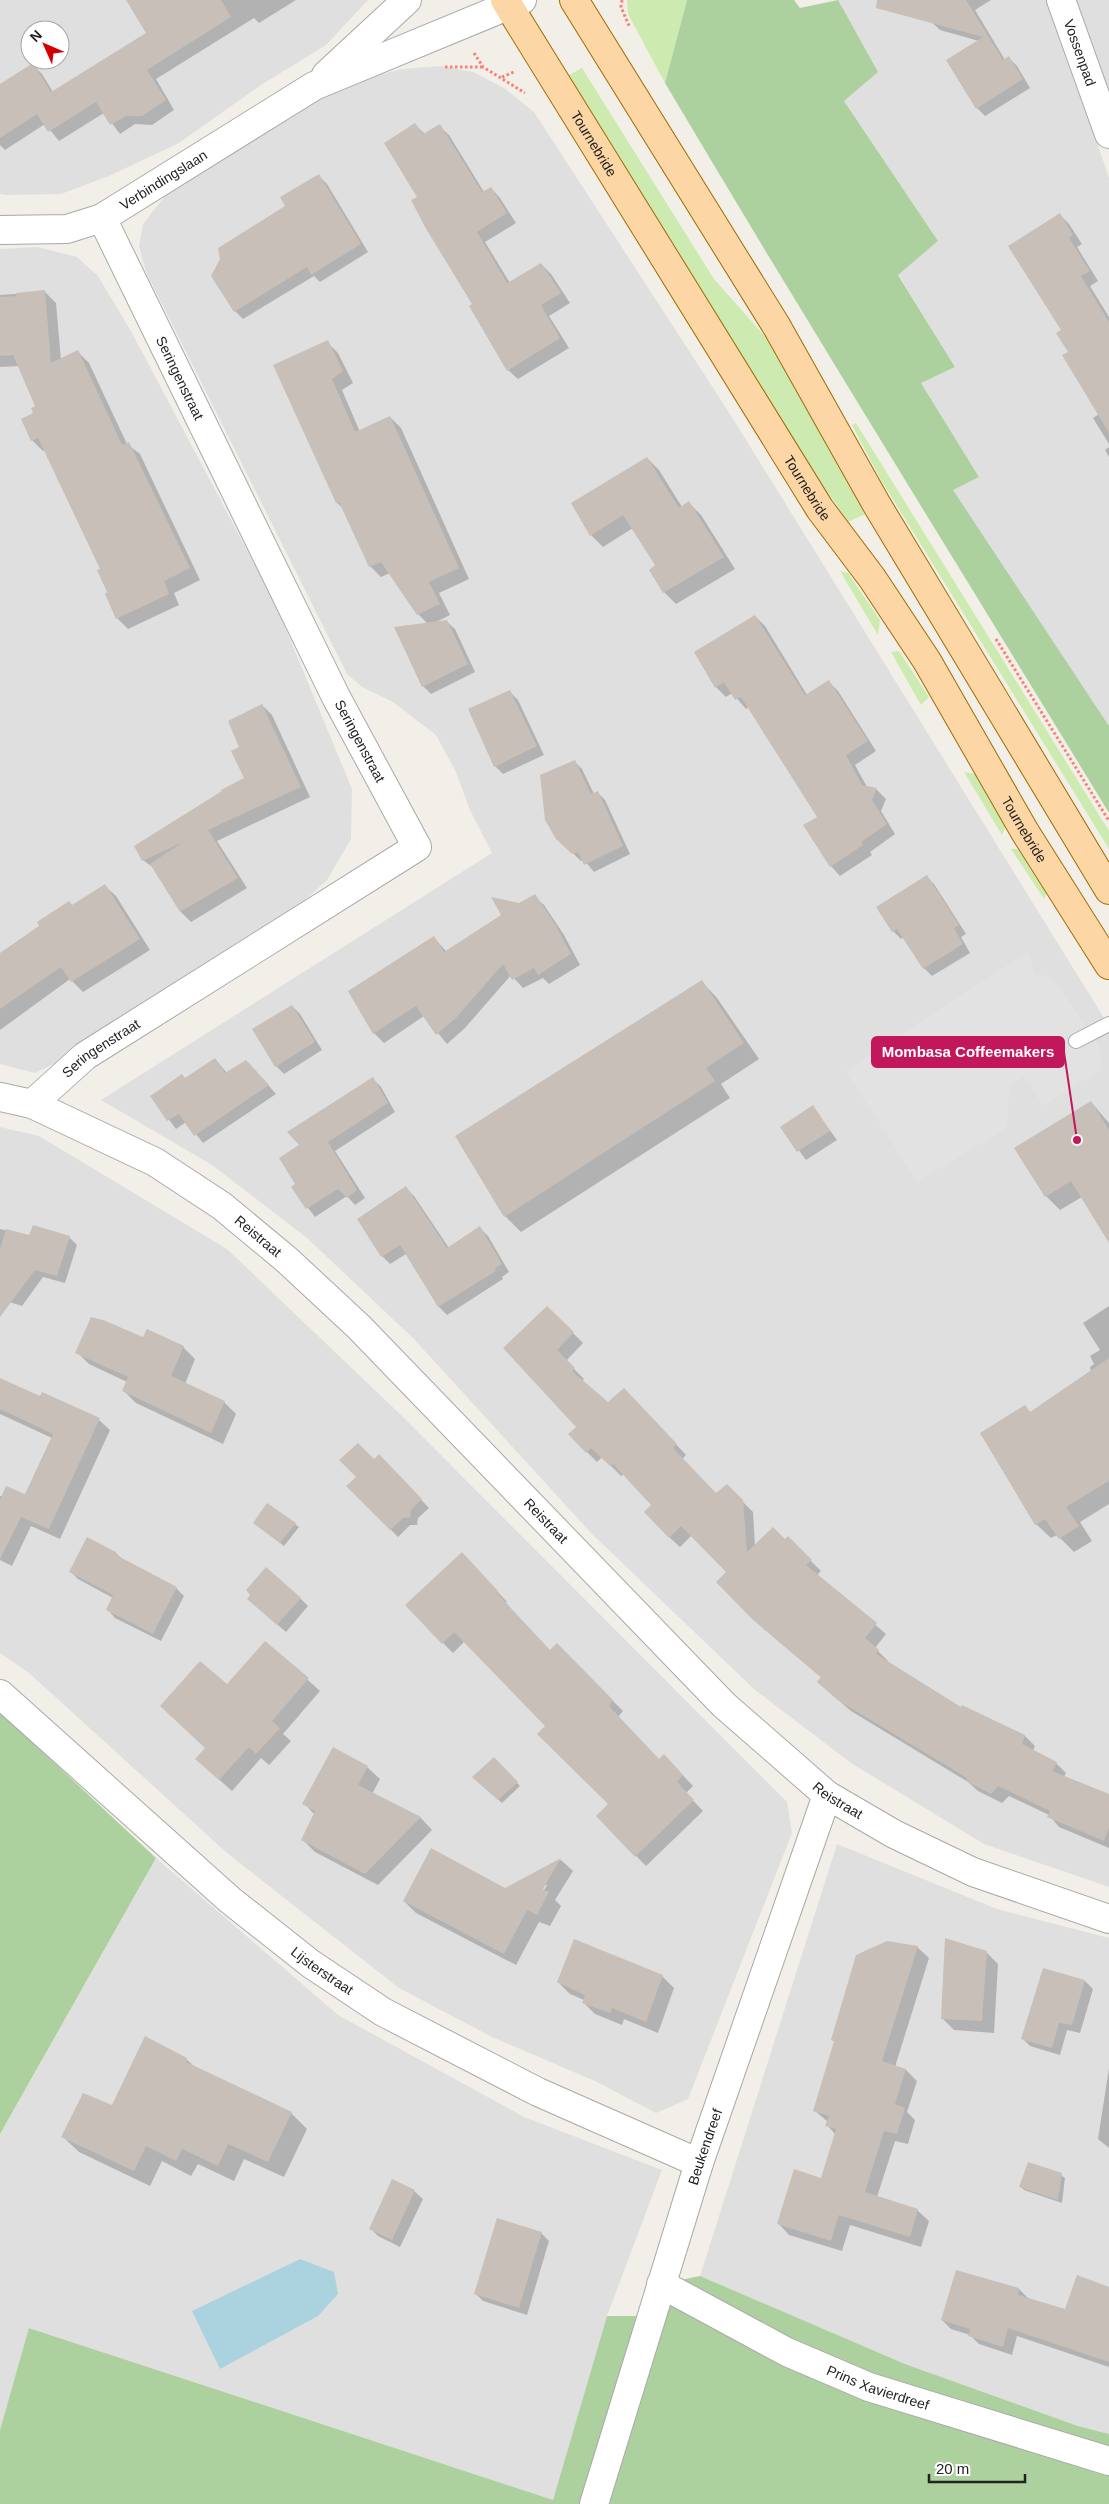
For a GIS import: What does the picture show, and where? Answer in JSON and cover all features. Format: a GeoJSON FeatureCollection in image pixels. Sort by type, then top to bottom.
{"type":"FeatureCollection","features":[{"type":"Feature","properties":{"kind":"main road"},"geometry":{"type":"LineString","coordinates":[[574,0],[777,327],[877,505],[1109,890]]}},
{"type":"Feature","properties":{"kind":"main road","name":"Tournebride"},"geometry":{"type":"LineString","coordinates":[[512,2],[820,509],[872,578],[927,661],[1025,832],[1109,965]]}},
{"type":"Feature","properties":{"kind":"street","name":"Verbindingslaan"},"geometry":{"type":"LineString","coordinates":[[314,86],[407,0]]}},
{"type":"Feature","properties":{"kind":"street","name":"Vossenpad"},"geometry":{"type":"LineString","coordinates":[[1061,0],[1109,134]]}},
{"type":"Feature","properties":{"kind":"street","name":"Verbindingslaan"},"geometry":{"type":"LineString","coordinates":[[0,230],[67,229],[102,218],[314,86],[512,2]]}},
{"type":"Feature","properties":{"kind":"street","name":"Seringenstraat"},"geometry":{"type":"LineString","coordinates":[[32,1104],[85,1056],[417,847],[336,696],[102,218]]}},
{"type":"Feature","properties":{"kind":"street","name":"Reistraat"},"geometry":{"type":"LineString","coordinates":[[0,1096],[32,1104],[155,1162],[222,1206],[287,1260],[359,1326],[724,1705],[827,1795],[894,1834],[972,1872],[1109,1919]]}},
{"type":"Feature","properties":{"kind":"street","name":"Lijsterstraat"},"geometry":{"type":"LineString","coordinates":[[0,1694],[230,1900],[311,1964],[384,2012],[538,2092],[699,2163]]}},
{"type":"Feature","properties":{"kind":"street","name":"Beukendreef"},"geometry":{"type":"LineString","coordinates":[[594,2504],[699,2163],[827,1795]]}},
{"type":"Feature","properties":{"kind":"street","name":"Prins Xavierdreef"},"geometry":{"type":"LineString","coordinates":[[661,2284],[787,2352],[869,2387],[1109,2461]]}},
{"type":"Feature","properties":{"kind":"lane"},"geometry":{"type":"LineString","coordinates":[[1076,1041],[1109,1024]]}},
{"type":"Feature","properties":{"kind":"path"},"geometry":{"type":"LineString","coordinates":[[621,7],[622,0]]}},
{"type":"Feature","properties":{"kind":"path"},"geometry":{"type":"LineString","coordinates":[[1106,816],[1109,821]]}},
{"type":"Feature","properties":{"kind":"shaded area"},"geometry":{"type":"Polygon","coordinates":[[[0,0],[368,0],[326,45],[261,85],[179,143],[109,176],[61,194],[0,194],[0,0]]]}},
{"type":"Feature","properties":{"kind":"shaded area"},"geometry":{"type":"Polygon","coordinates":[[[838,0],[1049,0],[1109,178],[1109,726],[952,489],[979,477],[921,383],[955,367],[898,274],[938,241],[844,101],[838,0]]]}},
{"type":"Feature","properties":{"kind":"shaded area"},"geometry":{"type":"Polygon","coordinates":[[[1072,0],[1109,0],[1109,107],[1072,0]]]}},
{"type":"Feature","properties":{"kind":"shaded area"},"geometry":{"type":"Polygon","coordinates":[[[441,66],[473,72],[504,88],[534,112],[730,414],[1109,1026],[1109,1887],[984,1844],[851,1763],[755,1690],[592,1534],[413,1338],[307,1238],[212,1165],[101,1100],[492,853],[469,808],[456,772],[436,735],[393,702],[362,687],[347,674],[146,272],[139,246],[143,224],[166,195],[321,96],[371,77],[402,69],[441,66]]]}},
{"type":"Feature","properties":{"kind":"shaded area"},"geometry":{"type":"Polygon","coordinates":[[[37,247],[77,257],[98,276],[132,333],[275,603],[352,789],[351,839],[327,880],[271,931],[85,1049],[35,1073],[0,1064],[0,249],[37,247]]]}},
{"type":"Feature","properties":{"kind":"shaded area"},"geometry":{"type":"Polygon","coordinates":[[[1029,951],[1034,974],[1052,977],[1099,1045],[1102,1069],[1043,1106],[1024,1076],[1009,1086],[1007,1128],[917,1182],[846,1071],[1029,951]]]}},
{"type":"Feature","properties":{"kind":"shaded area"},"geometry":{"type":"Polygon","coordinates":[[[0,1127],[39,1136],[227,1249],[402,1416],[787,1802],[792,1833],[688,2099],[656,2113],[597,2082],[492,2037],[399,1988],[227,1853],[29,1673],[0,1653],[0,1127]]]}},
{"type":"Feature","properties":{"kind":"shaded area"},"geometry":{"type":"Polygon","coordinates":[[[837,1844],[997,1909],[1109,1938],[1109,2434],[1078,2426],[905,2364],[700,2276],[837,1844]]]}},
{"type":"Feature","properties":{"kind":"shaded area"},"geometry":{"type":"Polygon","coordinates":[[[156,1858],[338,2015],[524,2117],[662,2170],[607,2316],[553,2501],[30,2328],[0,2430],[0,2134],[156,1858]],[[300,2259],[233,2292],[219,2369],[300,2259]]]}},
{"type":"Feature","properties":{"kind":"green space"},"geometry":{"type":"Polygon","coordinates":[[[627,0],[687,0],[665,83],[628,14],[627,0]]]}},
{"type":"Feature","properties":{"kind":"green space"},"geometry":{"type":"Polygon","coordinates":[[[687,0],[794,0],[800,8],[838,0],[878,72],[844,101],[938,241],[898,275],[955,367],[921,383],[979,477],[953,490],[1109,726],[1109,813],[830,358],[665,83],[687,0]]]}},
{"type":"Feature","properties":{"kind":"green space"},"geometry":{"type":"Polygon","coordinates":[[[582,68],[714,279],[778,351],[865,514],[848,522],[791,437],[567,76],[582,68]]]}},
{"type":"Feature","properties":{"kind":"green space"},"geometry":{"type":"Polygon","coordinates":[[[856,423],[1109,831],[1109,849],[881,480],[852,425],[856,423]]]}},
{"type":"Feature","properties":{"kind":"green space"},"geometry":{"type":"Polygon","coordinates":[[[840,571],[848,573],[880,620],[878,635],[840,571]]]}},
{"type":"Feature","properties":{"kind":"green space"},"geometry":{"type":"Polygon","coordinates":[[[899,651],[929,697],[921,705],[891,652],[899,651]]]}},
{"type":"Feature","properties":{"kind":"green space"},"geometry":{"type":"Polygon","coordinates":[[[964,772],[976,774],[1007,824],[1002,835],[964,772]]]}},
{"type":"Feature","properties":{"kind":"green space"},"geometry":{"type":"Polygon","coordinates":[[[1011,849],[1024,849],[1049,888],[1044,899],[1011,849]]]}},
{"type":"Feature","properties":{"kind":"green space"},"geometry":{"type":"Polygon","coordinates":[[[0,1712],[156,1858],[0,2134],[0,1712]]]}},
{"type":"Feature","properties":{"kind":"green space"},"geometry":{"type":"Polygon","coordinates":[[[700,2276],[905,2364],[1078,2426],[1109,2434],[1109,2504],[0,2504],[0,2430],[29,2328],[553,2500],[607,2316],[651,2316],[661,2284],[700,2276]]]}},
{"type":"Feature","properties":{"kind":"water"},"geometry":{"type":"Polygon","coordinates":[[[300,2259],[334,2272],[338,2294],[318,2316],[220,2369],[192,2311],[300,2259]]]}},
{"type":"Feature","properties":{"kind":"building"},"geometry":{"type":"Polygon","coordinates":[[[126,0],[221,0],[231,17],[147,70],[166,100],[142,116],[126,116],[110,125],[96,102],[48,132],[37,114],[0,138],[0,84],[22,70],[37,70],[51,92],[146,33],[126,0]]]}},
{"type":"Feature","properties":{"kind":"building"},"geometry":{"type":"Polygon","coordinates":[[[877,0],[966,0],[1003,60],[1009,56],[1023,79],[976,109],[946,60],[983,37],[876,8],[877,0]]]}},
{"type":"Feature","properties":{"kind":"building"},"geometry":{"type":"Polygon","coordinates":[[[415,123],[423,134],[440,124],[482,192],[491,187],[507,213],[477,232],[507,283],[541,263],[561,293],[541,305],[560,338],[507,371],[469,306],[472,304],[425,227],[411,200],[417,197],[384,143],[415,123]]]}},
{"type":"Feature","properties":{"kind":"building"},"geometry":{"type":"Polygon","coordinates":[[[319,174],[361,244],[311,275],[307,267],[234,312],[211,276],[220,259],[218,248],[285,206],[280,197],[319,174]]]}},
{"type":"Feature","properties":{"kind":"building"},"geometry":{"type":"Polygon","coordinates":[[[1060,213],[1073,235],[1069,238],[1090,271],[1081,276],[1109,322],[1109,433],[1062,355],[1068,352],[1056,333],[1061,330],[1008,246],[1060,213]]]}},
{"type":"Feature","properties":{"kind":"building"},"geometry":{"type":"Polygon","coordinates":[[[45,290],[51,363],[78,350],[122,445],[129,442],[190,568],[164,581],[169,594],[116,619],[97,570],[100,569],[38,438],[31,441],[21,419],[33,413],[31,408],[35,406],[13,355],[0,356],[0,297],[45,290]]]}},
{"type":"Feature","properties":{"kind":"building"},"geometry":{"type":"Polygon","coordinates":[[[328,340],[343,371],[332,379],[355,432],[390,416],[459,568],[429,582],[440,604],[417,615],[381,562],[369,567],[339,502],[336,503],[273,365],[328,340]]]}},
{"type":"Feature","properties":{"kind":"building"},"geometry":{"type":"Polygon","coordinates":[[[647,457],[679,508],[689,501],[724,557],[663,593],[649,570],[655,565],[623,515],[590,536],[571,503],[647,457]]]}},
{"type":"Feature","properties":{"kind":"building"},"geometry":{"type":"Polygon","coordinates":[[[755,615],[805,695],[829,680],[868,741],[846,755],[862,785],[877,788],[872,800],[887,824],[861,842],[863,845],[830,867],[803,825],[817,817],[741,697],[735,700],[724,682],[715,688],[694,652],[755,615]]]}},
{"type":"Feature","properties":{"kind":"building"},"geometry":{"type":"Polygon","coordinates":[[[447,620],[468,664],[422,687],[394,627],[447,620]]]}},
{"type":"Feature","properties":{"kind":"building"},"geometry":{"type":"Polygon","coordinates":[[[510,690],[537,746],[494,767],[468,709],[510,690]]]}},
{"type":"Feature","properties":{"kind":"building"},"geometry":{"type":"Polygon","coordinates":[[[262,704],[301,787],[208,830],[238,878],[180,912],[150,864],[183,842],[142,861],[134,846],[221,790],[244,778],[231,751],[239,747],[228,721],[262,704]]]}},
{"type":"Feature","properties":{"kind":"building"},"geometry":{"type":"Polygon","coordinates":[[[575,760],[591,794],[598,791],[623,846],[584,865],[578,852],[572,854],[556,839],[545,820],[540,775],[575,760]]]}},
{"type":"Feature","properties":{"kind":"building"},"geometry":{"type":"Polygon","coordinates":[[[927,875],[959,925],[954,928],[963,944],[923,969],[897,929],[892,932],[876,907],[927,875]]]}},
{"type":"Feature","properties":{"kind":"building"},"geometry":{"type":"Polygon","coordinates":[[[105,884],[140,939],[71,982],[61,967],[0,1009],[0,953],[39,926],[37,922],[69,901],[72,905],[105,884]]]}},
{"type":"Feature","properties":{"kind":"building"},"geometry":{"type":"Polygon","coordinates":[[[535,894],[555,924],[571,954],[538,975],[534,968],[512,980],[503,964],[456,1018],[436,1035],[416,1006],[373,1034],[348,991],[434,936],[444,952],[501,915],[491,897],[519,903],[535,894]]]}},
{"type":"Feature","properties":{"kind":"building"},"geometry":{"type":"Polygon","coordinates":[[[702,980],[744,1043],[706,1068],[715,1081],[504,1217],[455,1136],[702,980]]]}},
{"type":"Feature","properties":{"kind":"building"},"geometry":{"type":"Polygon","coordinates":[[[292,1005],[315,1042],[275,1067],[252,1029],[292,1005]]]}},
{"type":"Feature","properties":{"kind":"building"},"geometry":{"type":"Polygon","coordinates":[[[215,1058],[225,1073],[246,1060],[269,1085],[194,1136],[179,1114],[167,1121],[150,1096],[182,1074],[185,1078],[215,1058]]]}},
{"type":"Feature","properties":{"kind":"building"},"geometry":{"type":"Polygon","coordinates":[[[373,1077],[388,1103],[328,1142],[357,1190],[347,1198],[338,1189],[306,1209],[291,1187],[295,1184],[279,1158],[299,1145],[287,1132],[373,1077]]]}},
{"type":"Feature","properties":{"kind":"building"},"geometry":{"type":"Polygon","coordinates":[[[1091,1101],[1109,1130],[1109,1243],[1071,1181],[1045,1197],[1014,1148],[1091,1101]]]}},
{"type":"Feature","properties":{"kind":"building"},"geometry":{"type":"Polygon","coordinates":[[[813,1105],[830,1131],[797,1152],[780,1127],[813,1105]]]}},
{"type":"Feature","properties":{"kind":"building"},"geometry":{"type":"Polygon","coordinates":[[[406,1186],[447,1248],[480,1226],[502,1264],[495,1268],[496,1271],[438,1307],[400,1245],[381,1257],[357,1219],[406,1186]]]}},
{"type":"Feature","properties":{"kind":"building"},"geometry":{"type":"Polygon","coordinates":[[[33,1225],[70,1236],[57,1276],[35,1270],[0,1317],[0,1249],[6,1229],[29,1235],[33,1225]]]}},
{"type":"Feature","properties":{"kind":"building"},"geometry":{"type":"Polygon","coordinates":[[[547,1306],[574,1332],[557,1350],[575,1368],[572,1371],[608,1402],[624,1388],[677,1444],[673,1448],[716,1493],[727,1484],[743,1500],[747,1552],[773,1527],[785,1539],[788,1536],[812,1560],[806,1565],[877,1623],[865,1638],[879,1650],[876,1654],[961,1707],[962,1705],[1025,1735],[1022,1744],[1057,1762],[1052,1771],[1109,1794],[1109,1827],[1104,1841],[1047,1817],[1050,1811],[998,1786],[991,1794],[966,1781],[967,1778],[839,1701],[817,1682],[821,1677],[752,1619],[716,1582],[726,1572],[681,1526],[669,1538],[644,1512],[651,1505],[613,1464],[610,1466],[591,1448],[586,1453],[568,1434],[576,1427],[503,1348],[547,1306]]]}},
{"type":"Feature","properties":{"kind":"building"},"geometry":{"type":"Polygon","coordinates":[[[91,1317],[103,1320],[143,1337],[147,1329],[184,1346],[171,1376],[225,1401],[211,1433],[122,1391],[128,1377],[75,1353],[91,1317]]]}},
{"type":"Feature","properties":{"kind":"building"},"geometry":{"type":"Polygon","coordinates":[[[1109,1358],[1109,1481],[1066,1507],[1079,1526],[1059,1539],[1045,1519],[1035,1525],[980,1433],[1025,1405],[1030,1412],[1109,1358]]]}},
{"type":"Feature","properties":{"kind":"building"},"geometry":{"type":"Polygon","coordinates":[[[0,1378],[40,1396],[42,1392],[100,1418],[49,1529],[21,1517],[0,1559],[0,1500],[6,1486],[25,1494],[53,1434],[0,1409],[0,1378]]]}},
{"type":"Feature","properties":{"kind":"building"},"geometry":{"type":"Polygon","coordinates":[[[358,1443],[374,1459],[379,1454],[422,1499],[411,1510],[410,1517],[403,1518],[390,1530],[346,1486],[356,1477],[339,1460],[358,1443]]]}},
{"type":"Feature","properties":{"kind":"building"},"geometry":{"type":"Polygon","coordinates":[[[267,1503],[296,1523],[280,1543],[253,1523],[267,1503]]]}},
{"type":"Feature","properties":{"kind":"building"},"geometry":{"type":"Polygon","coordinates":[[[87,1537],[116,1552],[116,1555],[177,1587],[153,1634],[106,1610],[113,1595],[69,1572],[87,1537]]]}},
{"type":"Feature","properties":{"kind":"building"},"geometry":{"type":"Polygon","coordinates":[[[462,1552],[550,1650],[557,1643],[613,1700],[609,1706],[659,1759],[664,1754],[683,1775],[677,1782],[694,1800],[635,1857],[596,1816],[608,1804],[537,1734],[545,1726],[454,1632],[442,1644],[405,1605],[462,1552]]]}},
{"type":"Feature","properties":{"kind":"building"},"geometry":{"type":"Polygon","coordinates":[[[266,1567],[301,1598],[277,1625],[247,1599],[250,1595],[246,1590],[266,1567]]]}},
{"type":"Feature","properties":{"kind":"building"},"geometry":{"type":"Polygon","coordinates":[[[265,1641],[309,1678],[272,1721],[280,1728],[256,1754],[249,1747],[219,1780],[195,1759],[205,1748],[160,1706],[200,1661],[227,1684],[265,1641]]]}},
{"type":"Feature","properties":{"kind":"building"},"geometry":{"type":"Polygon","coordinates":[[[333,1747],[368,1766],[358,1785],[421,1817],[365,1874],[301,1840],[315,1811],[302,1804],[333,1747]]]}},
{"type":"Feature","properties":{"kind":"building"},"geometry":{"type":"Polygon","coordinates":[[[494,1757],[518,1782],[498,1800],[472,1777],[494,1757]]]}},
{"type":"Feature","properties":{"kind":"building"},"geometry":{"type":"Polygon","coordinates":[[[431,1848],[505,1888],[561,1858],[543,1889],[549,1892],[537,1915],[527,1910],[504,1954],[403,1901],[431,1848]]]}},
{"type":"Feature","properties":{"kind":"building"},"geometry":{"type":"Polygon","coordinates":[[[945,1938],[987,1951],[982,2021],[941,2019],[945,1938]]]}},
{"type":"Feature","properties":{"kind":"building"},"geometry":{"type":"Polygon","coordinates":[[[574,1939],[663,1975],[646,2022],[612,2008],[610,2013],[582,2003],[585,1995],[557,1982],[574,1939]]]}},
{"type":"Feature","properties":{"kind":"building"},"geometry":{"type":"Polygon","coordinates":[[[887,1941],[918,1946],[882,2061],[906,2069],[895,2104],[905,2108],[897,2134],[884,2131],[865,2192],[918,2209],[910,2237],[839,2215],[831,2241],[777,2224],[794,2169],[821,2178],[836,2129],[825,2126],[829,2116],[813,2111],[834,2041],[831,2040],[856,1955],[887,1941]]]}},
{"type":"Feature","properties":{"kind":"building"},"geometry":{"type":"Polygon","coordinates":[[[1043,1968],[1085,1980],[1072,2025],[1059,2023],[1052,2048],[1021,2039],[1043,1968]]]}},
{"type":"Feature","properties":{"kind":"building"},"geometry":{"type":"Polygon","coordinates":[[[145,2036],[187,2058],[186,2062],[292,2112],[268,2162],[228,2144],[218,2166],[182,2149],[176,2161],[146,2146],[134,2171],[61,2137],[83,2093],[112,2105],[145,2036]]]}},
{"type":"Feature","properties":{"kind":"building"},"geometry":{"type":"Polygon","coordinates":[[[1028,2162],[1062,2173],[1058,2200],[1019,2187],[1028,2162]]]}},
{"type":"Feature","properties":{"kind":"building"},"geometry":{"type":"Polygon","coordinates":[[[392,2179],[415,2190],[392,2240],[369,2229],[392,2179]]]}},
{"type":"Feature","properties":{"kind":"building"},"geometry":{"type":"Polygon","coordinates":[[[497,2218],[542,2232],[519,2308],[474,2294],[497,2218]]]}},
{"type":"Feature","properties":{"kind":"building"},"geometry":{"type":"Polygon","coordinates":[[[956,2270],[1019,2288],[1018,2295],[1065,2309],[1077,2275],[1109,2287],[1109,2362],[1008,2328],[1003,2347],[968,2336],[970,2329],[941,2320],[956,2270]]]}},
{"type":"Feature","properties":{"kind":"place","name":"Mombasa Coffeemakers"},"geometry":{"type":"Point","coordinates":[1077,1140]}}]}
